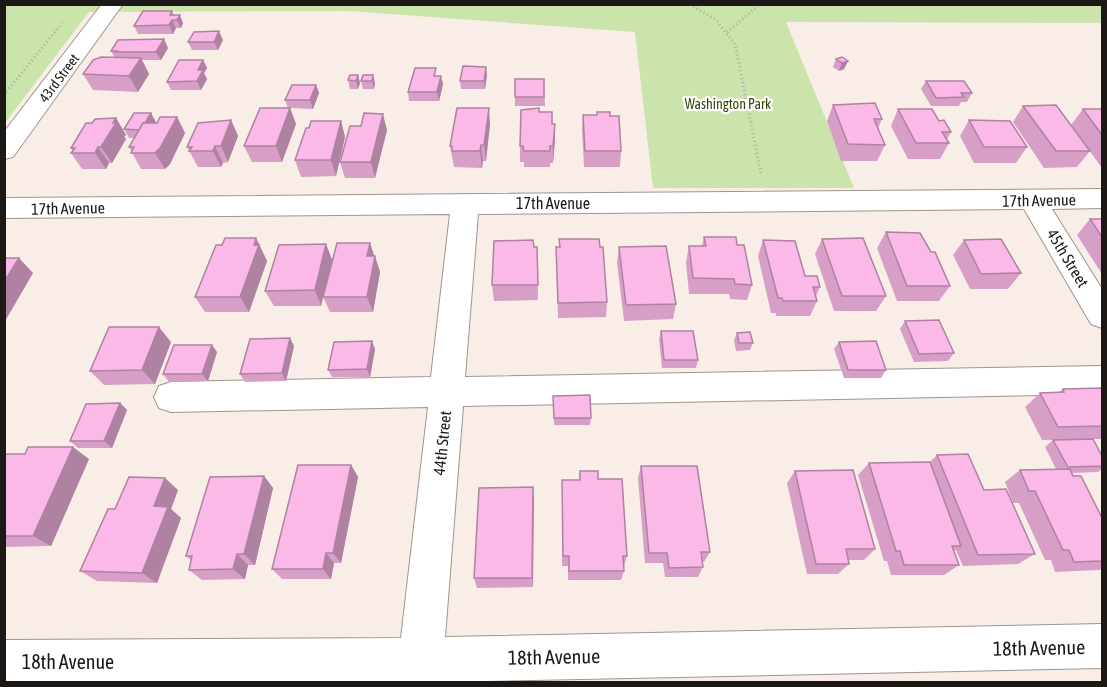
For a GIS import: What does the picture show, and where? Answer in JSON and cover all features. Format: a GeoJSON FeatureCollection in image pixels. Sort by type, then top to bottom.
{"type":"FeatureCollection","features":[{"type":"Feature","properties":{"kind":"street","name":"43rd Street"},"geometry":{"type":"LineString","coordinates":[[4,151],[113,4]]}},
{"type":"Feature","properties":{"kind":"street","name":"17th Avenue"},"geometry":{"type":"LineString","coordinates":[[4,208],[1102,199]]}},
{"type":"Feature","properties":{"kind":"street","name":"45th Street"},"geometry":{"type":"LineString","coordinates":[[1033,201],[1102,315]]}},
{"type":"Feature","properties":{"kind":"street","name":"44th Street"},"geometry":{"type":"LineString","coordinates":[[420,671],[465,204]]}},
{"type":"Feature","properties":{"kind":"street"},"geometry":{"type":"LineString","coordinates":[[171,397],[447,390],[1102,380]]}},
{"type":"Feature","properties":{"kind":"street","name":"18th Avenue"},"geometry":{"type":"LineString","coordinates":[[4,662],[420,671],[1102,646]]}},
{"type":"Feature","properties":{"kind":"path"},"geometry":{"type":"LineString","coordinates":[[690,4],[716,20],[735,44],[765,201]]}},
{"type":"Feature","properties":{"kind":"path"},"geometry":{"type":"LineString","coordinates":[[727,32],[760,4]]}},
{"type":"Feature","properties":{"kind":"green space","name":"Washington Park"},"geometry":{"type":"Polygon","coordinates":[[[5,5],[1102,5],[1102,23],[786,22],[854,188],[653,188],[635,32],[349,11],[89,12],[5,123],[5,5]]]}},
{"type":"Feature","properties":{"kind":"building"},"geometry":{"type":"Polygon","coordinates":[[[143,11],[172,11],[170,15],[180,15],[169,25],[134,26],[143,11]]]}},
{"type":"Feature","properties":{"kind":"building"},"geometry":{"type":"Polygon","coordinates":[[[219,31],[214,42],[188,42],[194,32],[219,31]]]}},
{"type":"Feature","properties":{"kind":"building"},"geometry":{"type":"Polygon","coordinates":[[[164,39],[156,52],[111,51],[118,40],[164,39]]]}},
{"type":"Feature","properties":{"kind":"building"},"geometry":{"type":"Polygon","coordinates":[[[101,57],[141,58],[129,76],[83,74],[93,60],[101,57]]]}},
{"type":"Feature","properties":{"kind":"building"},"geometry":{"type":"Polygon","coordinates":[[[842,57],[848,61],[842,63],[836,59],[842,57]]]}},
{"type":"Feature","properties":{"kind":"building"},"geometry":{"type":"Polygon","coordinates":[[[179,60],[203,60],[198,70],[203,70],[197,81],[167,82],[179,60]]]}},
{"type":"Feature","properties":{"kind":"building"},"geometry":{"type":"Polygon","coordinates":[[[463,66],[486,67],[484,81],[460,81],[463,66]]]}},
{"type":"Feature","properties":{"kind":"building"},"geometry":{"type":"Polygon","coordinates":[[[415,68],[436,68],[434,76],[441,76],[437,92],[408,92],[415,68]]]}},
{"type":"Feature","properties":{"kind":"building"},"geometry":{"type":"Polygon","coordinates":[[[350,75],[358,75],[356,81],[348,80],[350,75]]]}},
{"type":"Feature","properties":{"kind":"building"},"geometry":{"type":"Polygon","coordinates":[[[363,75],[373,75],[372,81],[361,81],[363,75]]]}},
{"type":"Feature","properties":{"kind":"building"},"geometry":{"type":"Polygon","coordinates":[[[515,79],[544,79],[544,97],[515,97],[515,79]]]}},
{"type":"Feature","properties":{"kind":"building"},"geometry":{"type":"Polygon","coordinates":[[[926,81],[964,81],[972,93],[961,93],[964,97],[936,98],[926,81]]]}},
{"type":"Feature","properties":{"kind":"building"},"geometry":{"type":"Polygon","coordinates":[[[292,85],[316,85],[310,100],[285,100],[292,85]]]}},
{"type":"Feature","properties":{"kind":"building"},"geometry":{"type":"Polygon","coordinates":[[[875,103],[882,119],[874,119],[885,145],[848,144],[833,105],[875,103]]]}},
{"type":"Feature","properties":{"kind":"building"},"geometry":{"type":"Polygon","coordinates":[[[1056,105],[1090,151],[1056,151],[1023,106],[1056,105]]]}},
{"type":"Feature","properties":{"kind":"building"},"geometry":{"type":"Polygon","coordinates":[[[260,108],[290,108],[276,146],[244,146],[260,108]]]}},
{"type":"Feature","properties":{"kind":"building"},"geometry":{"type":"Polygon","coordinates":[[[457,108],[489,108],[484,145],[481,145],[480,151],[452,151],[452,146],[450,146],[457,108]]]}},
{"type":"Feature","properties":{"kind":"building"},"geometry":{"type":"Polygon","coordinates":[[[539,108],[539,112],[552,112],[552,124],[555,124],[553,146],[550,146],[550,151],[524,151],[523,146],[520,146],[521,110],[539,108]]]}},
{"type":"Feature","properties":{"kind":"building"},"geometry":{"type":"Polygon","coordinates":[[[898,109],[932,109],[939,121],[944,120],[951,132],[942,132],[949,143],[916,143],[898,109]]]}},
{"type":"Feature","properties":{"kind":"building"},"geometry":{"type":"Polygon","coordinates":[[[1083,109],[1102,109],[1102,135],[1083,109]]]}},
{"type":"Feature","properties":{"kind":"building"},"geometry":{"type":"Polygon","coordinates":[[[597,112],[610,112],[610,116],[619,116],[621,151],[585,151],[583,115],[597,115],[597,112]]]}},
{"type":"Feature","properties":{"kind":"building"},"geometry":{"type":"Polygon","coordinates":[[[134,113],[151,113],[139,130],[124,129],[134,113]]]}},
{"type":"Feature","properties":{"kind":"building"},"geometry":{"type":"Polygon","coordinates":[[[364,113],[383,114],[371,162],[340,162],[350,126],[361,126],[364,113]]]}},
{"type":"Feature","properties":{"kind":"building"},"geometry":{"type":"Polygon","coordinates":[[[160,117],[177,117],[160,148],[155,153],[131,153],[134,147],[129,147],[143,123],[157,123],[160,117]]]}},
{"type":"Feature","properties":{"kind":"building"},"geometry":{"type":"Polygon","coordinates":[[[116,118],[113,123],[116,123],[95,153],[71,153],[75,148],[71,148],[86,123],[92,123],[95,119],[116,118]]]}},
{"type":"Feature","properties":{"kind":"building"},"geometry":{"type":"Polygon","coordinates":[[[231,120],[221,146],[215,146],[213,151],[189,151],[192,147],[187,147],[198,123],[231,120]]]}},
{"type":"Feature","properties":{"kind":"building"},"geometry":{"type":"Polygon","coordinates":[[[969,120],[1010,121],[1027,147],[984,147],[969,120]]]}},
{"type":"Feature","properties":{"kind":"building"},"geometry":{"type":"Polygon","coordinates":[[[311,121],[341,121],[331,160],[295,160],[306,128],[309,128],[311,121]]]}},
{"type":"Feature","properties":{"kind":"building"},"geometry":{"type":"Polygon","coordinates":[[[1090,219],[1102,219],[1102,237],[1090,219]]]}},
{"type":"Feature","properties":{"kind":"building"},"geometry":{"type":"Polygon","coordinates":[[[886,232],[920,233],[931,252],[935,252],[950,286],[907,286],[886,232]]]}},
{"type":"Feature","properties":{"kind":"building"},"geometry":{"type":"Polygon","coordinates":[[[704,237],[736,237],[737,245],[744,245],[752,285],[735,284],[734,279],[693,278],[689,246],[706,246],[704,237]]]}},
{"type":"Feature","properties":{"kind":"building"},"geometry":{"type":"Polygon","coordinates":[[[225,238],[256,238],[254,245],[259,245],[240,297],[195,297],[216,245],[222,245],[225,238]]]}},
{"type":"Feature","properties":{"kind":"building"},"geometry":{"type":"Polygon","coordinates":[[[863,238],[886,296],[842,296],[822,239],[863,238]]]}},
{"type":"Feature","properties":{"kind":"building"},"geometry":{"type":"Polygon","coordinates":[[[559,239],[599,239],[600,247],[603,247],[607,302],[558,303],[556,247],[560,247],[559,239]]]}},
{"type":"Feature","properties":{"kind":"building"},"geometry":{"type":"Polygon","coordinates":[[[1001,239],[1021,273],[981,274],[964,240],[1001,239]]]}},
{"type":"Feature","properties":{"kind":"building"},"geometry":{"type":"Polygon","coordinates":[[[533,240],[534,247],[537,247],[538,285],[492,285],[494,241],[533,240]]]}},
{"type":"Feature","properties":{"kind":"building"},"geometry":{"type":"Polygon","coordinates":[[[763,240],[795,241],[805,276],[817,276],[820,287],[813,287],[817,301],[783,301],[782,298],[778,298],[763,240]]]}},
{"type":"Feature","properties":{"kind":"building"},"geometry":{"type":"Polygon","coordinates":[[[337,243],[370,243],[367,256],[375,256],[367,297],[323,297],[337,243]]]}},
{"type":"Feature","properties":{"kind":"building"},"geometry":{"type":"Polygon","coordinates":[[[326,244],[315,290],[265,291],[279,245],[326,244]]]}},
{"type":"Feature","properties":{"kind":"building"},"geometry":{"type":"Polygon","coordinates":[[[666,246],[676,304],[626,305],[619,247],[666,246]]]}},
{"type":"Feature","properties":{"kind":"building"},"geometry":{"type":"Polygon","coordinates":[[[4,258],[19,258],[4,282],[4,258]]]}},
{"type":"Feature","properties":{"kind":"building"},"geometry":{"type":"Polygon","coordinates":[[[939,320],[954,353],[919,354],[905,321],[939,320]]]}},
{"type":"Feature","properties":{"kind":"building"},"geometry":{"type":"Polygon","coordinates":[[[109,327],[159,327],[142,370],[90,371],[109,327]]]}},
{"type":"Feature","properties":{"kind":"building"},"geometry":{"type":"Polygon","coordinates":[[[661,331],[693,331],[698,360],[664,360],[661,331]]]}},
{"type":"Feature","properties":{"kind":"building"},"geometry":{"type":"Polygon","coordinates":[[[750,332],[753,343],[739,343],[737,333],[750,332]]]}},
{"type":"Feature","properties":{"kind":"building"},"geometry":{"type":"Polygon","coordinates":[[[290,338],[282,373],[240,374],[250,339],[290,338]]]}},
{"type":"Feature","properties":{"kind":"building"},"geometry":{"type":"Polygon","coordinates":[[[372,341],[367,369],[328,370],[334,342],[372,341]]]}},
{"type":"Feature","properties":{"kind":"building"},"geometry":{"type":"Polygon","coordinates":[[[876,341],[886,370],[848,370],[839,342],[876,341]]]}},
{"type":"Feature","properties":{"kind":"building"},"geometry":{"type":"Polygon","coordinates":[[[174,345],[212,345],[202,374],[163,374],[174,345]]]}},
{"type":"Feature","properties":{"kind":"building"},"geometry":{"type":"Polygon","coordinates":[[[1102,388],[1102,426],[1058,427],[1040,393],[1064,392],[1063,389],[1102,388]]]}},
{"type":"Feature","properties":{"kind":"building"},"geometry":{"type":"Polygon","coordinates":[[[590,395],[591,418],[554,418],[553,396],[590,395]]]}},
{"type":"Feature","properties":{"kind":"building"},"geometry":{"type":"Polygon","coordinates":[[[120,403],[104,441],[70,441],[86,404],[120,403]]]}},
{"type":"Feature","properties":{"kind":"building"},"geometry":{"type":"Polygon","coordinates":[[[1093,439],[1102,456],[1102,466],[1068,467],[1053,440],[1093,439]]]}},
{"type":"Feature","properties":{"kind":"building"},"geometry":{"type":"Polygon","coordinates":[[[28,447],[73,447],[33,536],[4,536],[4,456],[6,454],[25,454],[28,447]]]}},
{"type":"Feature","properties":{"kind":"building"},"geometry":{"type":"Polygon","coordinates":[[[968,454],[984,490],[1006,489],[1035,554],[978,555],[937,455],[968,454]]]}},
{"type":"Feature","properties":{"kind":"building"},"geometry":{"type":"Polygon","coordinates":[[[930,462],[961,546],[952,546],[959,565],[904,565],[900,551],[896,551],[869,463],[930,462]]]}},
{"type":"Feature","properties":{"kind":"building"},"geometry":{"type":"Polygon","coordinates":[[[298,465],[351,465],[333,553],[326,553],[323,569],[272,569],[298,465]]]}},
{"type":"Feature","properties":{"kind":"building"},"geometry":{"type":"Polygon","coordinates":[[[641,466],[697,466],[710,552],[701,552],[703,567],[669,568],[667,553],[649,553],[641,466]]]}},
{"type":"Feature","properties":{"kind":"building"},"geometry":{"type":"Polygon","coordinates":[[[1070,469],[1073,476],[1081,476],[1102,518],[1102,561],[1074,562],[1069,550],[1063,550],[1035,491],[1029,491],[1020,470],[1070,469]]]}},
{"type":"Feature","properties":{"kind":"building"},"geometry":{"type":"Polygon","coordinates":[[[853,470],[875,549],[846,549],[849,564],[816,564],[795,471],[853,470]]]}},
{"type":"Feature","properties":{"kind":"building"},"geometry":{"type":"Polygon","coordinates":[[[580,471],[598,471],[598,479],[622,479],[627,556],[623,556],[624,571],[569,571],[569,556],[563,556],[562,480],[580,480],[580,471]]]}},
{"type":"Feature","properties":{"kind":"building"},"geometry":{"type":"Polygon","coordinates":[[[264,476],[244,554],[237,554],[233,569],[189,570],[192,556],[186,556],[210,477],[264,476]]]}},
{"type":"Feature","properties":{"kind":"building"},"geometry":{"type":"Polygon","coordinates":[[[129,477],[165,478],[154,506],[168,507],[142,573],[80,571],[108,509],[115,509],[129,477]]]}},
{"type":"Feature","properties":{"kind":"building"},"geometry":{"type":"Polygon","coordinates":[[[533,487],[532,578],[474,578],[479,488],[533,487]]]}}]}
